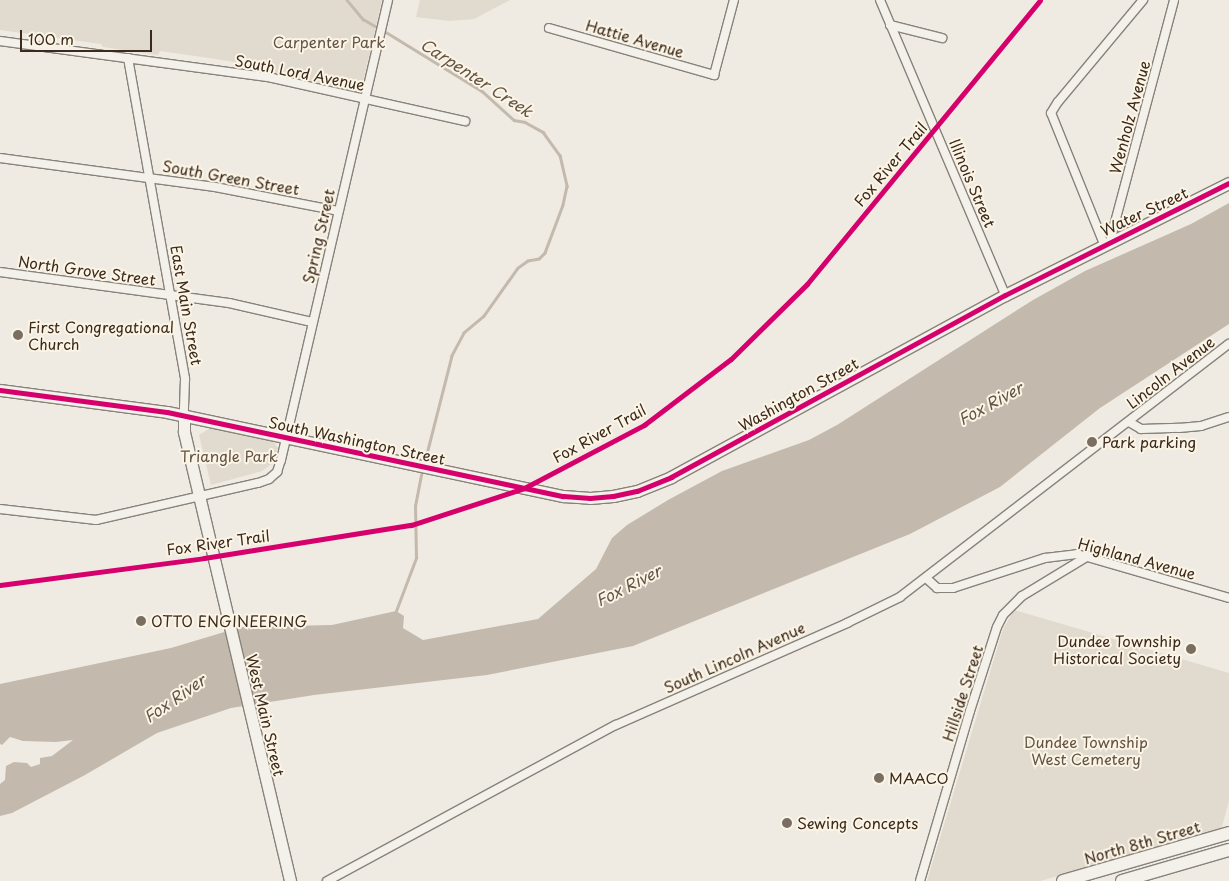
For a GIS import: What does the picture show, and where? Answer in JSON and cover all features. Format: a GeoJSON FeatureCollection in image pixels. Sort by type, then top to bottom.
{"type":"FeatureCollection","features":[{"type":"Feature","properties":{"kind":"main road","name":"North 8th Street"},"geometry":{"type":"LineString","coordinates":[[1063,881],[1229,833]]}},
{"type":"Feature","properties":{"kind":"main road"},"geometry":{"type":"LineString","coordinates":[[1183,847],[1188,862]]}},
{"type":"Feature","properties":{"kind":"main road"},"geometry":{"type":"LineString","coordinates":[[1122,881],[1229,850]]}},
{"type":"Feature","properties":{"kind":"street","name":"Spring Street"},"geometry":{"type":"LineString","coordinates":[[200,498],[258,483],[272,477],[280,466],[388,0]]}},
{"type":"Feature","properties":{"kind":"street","name":"Hattie Avenue"},"geometry":{"type":"LineString","coordinates":[[549,28],[714,75],[734,0]]}},
{"type":"Feature","properties":{"kind":"street","name":"Illinois Street"},"geometry":{"type":"LineString","coordinates":[[880,0],[1004,295]]}},
{"type":"Feature","properties":{"kind":"street"},"geometry":{"type":"LineString","coordinates":[[1107,243],[1052,121],[1051,113],[1058,102],[1143,0]]}},
{"type":"Feature","properties":{"kind":"street","name":"Wenholz Avenue"},"geometry":{"type":"LineString","coordinates":[[1107,243],[1174,0]]}},
{"type":"Feature","properties":{"kind":"street"},"geometry":{"type":"LineString","coordinates":[[890,24],[942,38]]}},
{"type":"Feature","properties":{"kind":"street","name":"South Lord Avenue"},"geometry":{"type":"LineString","coordinates":[[0,41],[272,78],[465,122]]}},
{"type":"Feature","properties":{"kind":"street","name":"East Main Street"},"geometry":{"type":"LineString","coordinates":[[128,58],[186,386],[184,432],[213,556]]}},
{"type":"Feature","properties":{"kind":"street","name":"South Green Street"},"geometry":{"type":"LineString","coordinates":[[0,158],[253,193],[338,211]]}},
{"type":"Feature","properties":{"kind":"street","name":"Water Street"},"geometry":{"type":"LineString","coordinates":[[1070,262],[1229,183]]}},
{"type":"Feature","properties":{"kind":"street","name":"Washington Street"},"geometry":{"type":"LineString","coordinates":[[524,488],[572,497],[598,498],[658,484],[1004,295],[1070,262]]}},
{"type":"Feature","properties":{"kind":"street","name":"North Grove Street"},"geometry":{"type":"LineString","coordinates":[[0,272],[240,306],[312,322]]}},
{"type":"Feature","properties":{"kind":"street","name":"Lincoln Avenue"},"geometry":{"type":"LineString","coordinates":[[1128,422],[1229,344]]}},
{"type":"Feature","properties":{"kind":"street","name":"South Washington Street"},"geometry":{"type":"LineString","coordinates":[[0,390],[184,416],[524,488]]}},
{"type":"Feature","properties":{"kind":"street"},"geometry":{"type":"LineString","coordinates":[[1128,422],[1141,428],[1179,428],[1201,426],[1229,417]]}},
{"type":"Feature","properties":{"kind":"street","name":"South Lincoln Avenue"},"geometry":{"type":"LineString","coordinates":[[327,881],[603,732],[876,609],[900,596],[1128,422]]}},
{"type":"Feature","properties":{"kind":"street"},"geometry":{"type":"LineString","coordinates":[[0,509],[93,520],[200,498]]}},
{"type":"Feature","properties":{"kind":"street","name":"Highland Avenue"},"geometry":{"type":"LineString","coordinates":[[926,578],[936,587],[950,588],[1051,556],[1070,554],[1088,556],[1229,598]]}},
{"type":"Feature","properties":{"kind":"street","name":"West Main Street"},"geometry":{"type":"LineString","coordinates":[[213,556],[290,881]]}},
{"type":"Feature","properties":{"kind":"street","name":"Hillside Street"},"geometry":{"type":"LineString","coordinates":[[920,881],[970,712],[997,627],[1003,615],[1013,602],[1088,556]]}},
{"type":"Feature","properties":{"kind":"green space","name":"Carpenter Park"},"geometry":{"type":"Polygon","coordinates":[[[0,0],[382,0],[363,82],[358,88],[349,89],[274,73],[273,69],[216,59],[160,51],[158,55],[103,47],[101,44],[0,30],[0,0]]]}},
{"type":"Feature","properties":{"kind":"green space"},"geometry":{"type":"Polygon","coordinates":[[[420,0],[510,0],[474,19],[450,21],[416,17],[420,0]]]}},
{"type":"Feature","properties":{"kind":"green space","name":"Triangle Park"},"geometry":{"type":"Polygon","coordinates":[[[210,428],[272,440],[278,448],[273,463],[262,471],[211,485],[199,435],[210,428]]]}},
{"type":"Feature","properties":{"kind":"green space","name":"Dundee Township West Cemetery"},"geometry":{"type":"Polygon","coordinates":[[[1014,610],[1229,673],[1229,801],[1221,830],[1040,881],[927,881],[1003,629],[1014,610]]]}},
{"type":"Feature","properties":{"kind":"water","name":"Fox River"},"geometry":{"type":"Polygon","coordinates":[[[1229,203],[1229,324],[1100,408],[1000,487],[910,534],[633,646],[487,675],[314,695],[231,708],[157,733],[85,775],[12,813],[0,816],[0,784],[5,780],[6,766],[14,762],[27,763],[31,767],[40,764],[40,758],[52,756],[73,740],[56,742],[23,741],[10,737],[2,745],[0,744],[0,684],[171,648],[241,627],[332,625],[396,611],[404,616],[403,628],[423,640],[538,619],[596,569],[612,538],[627,525],[668,500],[722,471],[809,440],[837,425],[1033,300],[1085,271],[1191,224],[1229,203]]]}},
{"type":"Feature","properties":{"kind":"waterway","name":"Carpenter Creek"},"geometry":{"type":"LineString","coordinates":[[347,0],[363,19],[375,26]]}},
{"type":"Feature","properties":{"kind":"waterway","name":"Carpenter Creek"},"geometry":{"type":"LineString","coordinates":[[386,32],[482,91],[514,120],[525,122],[543,132],[560,155],[567,186],[563,205],[545,253],[539,259],[528,261],[518,268],[484,316],[464,333],[452,356],[427,454]]}},
{"type":"Feature","properties":{"kind":"waterway","name":"Carpenter Creek"},"geometry":{"type":"LineString","coordinates":[[396,611],[416,558],[415,506],[421,475]]}},
{"type":"Feature","properties":{"kind":"cycle path","name":"Fox River Trail"},"geometry":{"type":"LineString","coordinates":[[0,585],[204,558],[411,525],[524,488],[644,425],[731,359],[807,284],[1040,0]]}},
{"type":"Feature","properties":{"kind":"cycle path"},"geometry":{"type":"LineString","coordinates":[[0,390],[167,412],[563,496],[590,498],[613,496],[637,491],[671,477],[1005,295],[1229,183]]}},
{"type":"Feature","properties":{"kind":"place","name":"First Congregational Church"},"geometry":{"type":"Point","coordinates":[18,335]}},
{"type":"Feature","properties":{"kind":"place","name":"Park parking"},"geometry":{"type":"Point","coordinates":[1092,442]}},
{"type":"Feature","properties":{"kind":"place","name":"OTTO ENGINEERING"},"geometry":{"type":"Point","coordinates":[141,621]}},
{"type":"Feature","properties":{"kind":"place","name":"Dundee Township Historical Society"},"geometry":{"type":"Point","coordinates":[1191,649]}},
{"type":"Feature","properties":{"kind":"place","name":"MAACO"},"geometry":{"type":"Point","coordinates":[879,778]}},
{"type":"Feature","properties":{"kind":"place","name":"Sewing Concepts"},"geometry":{"type":"Point","coordinates":[787,823]}}]}
